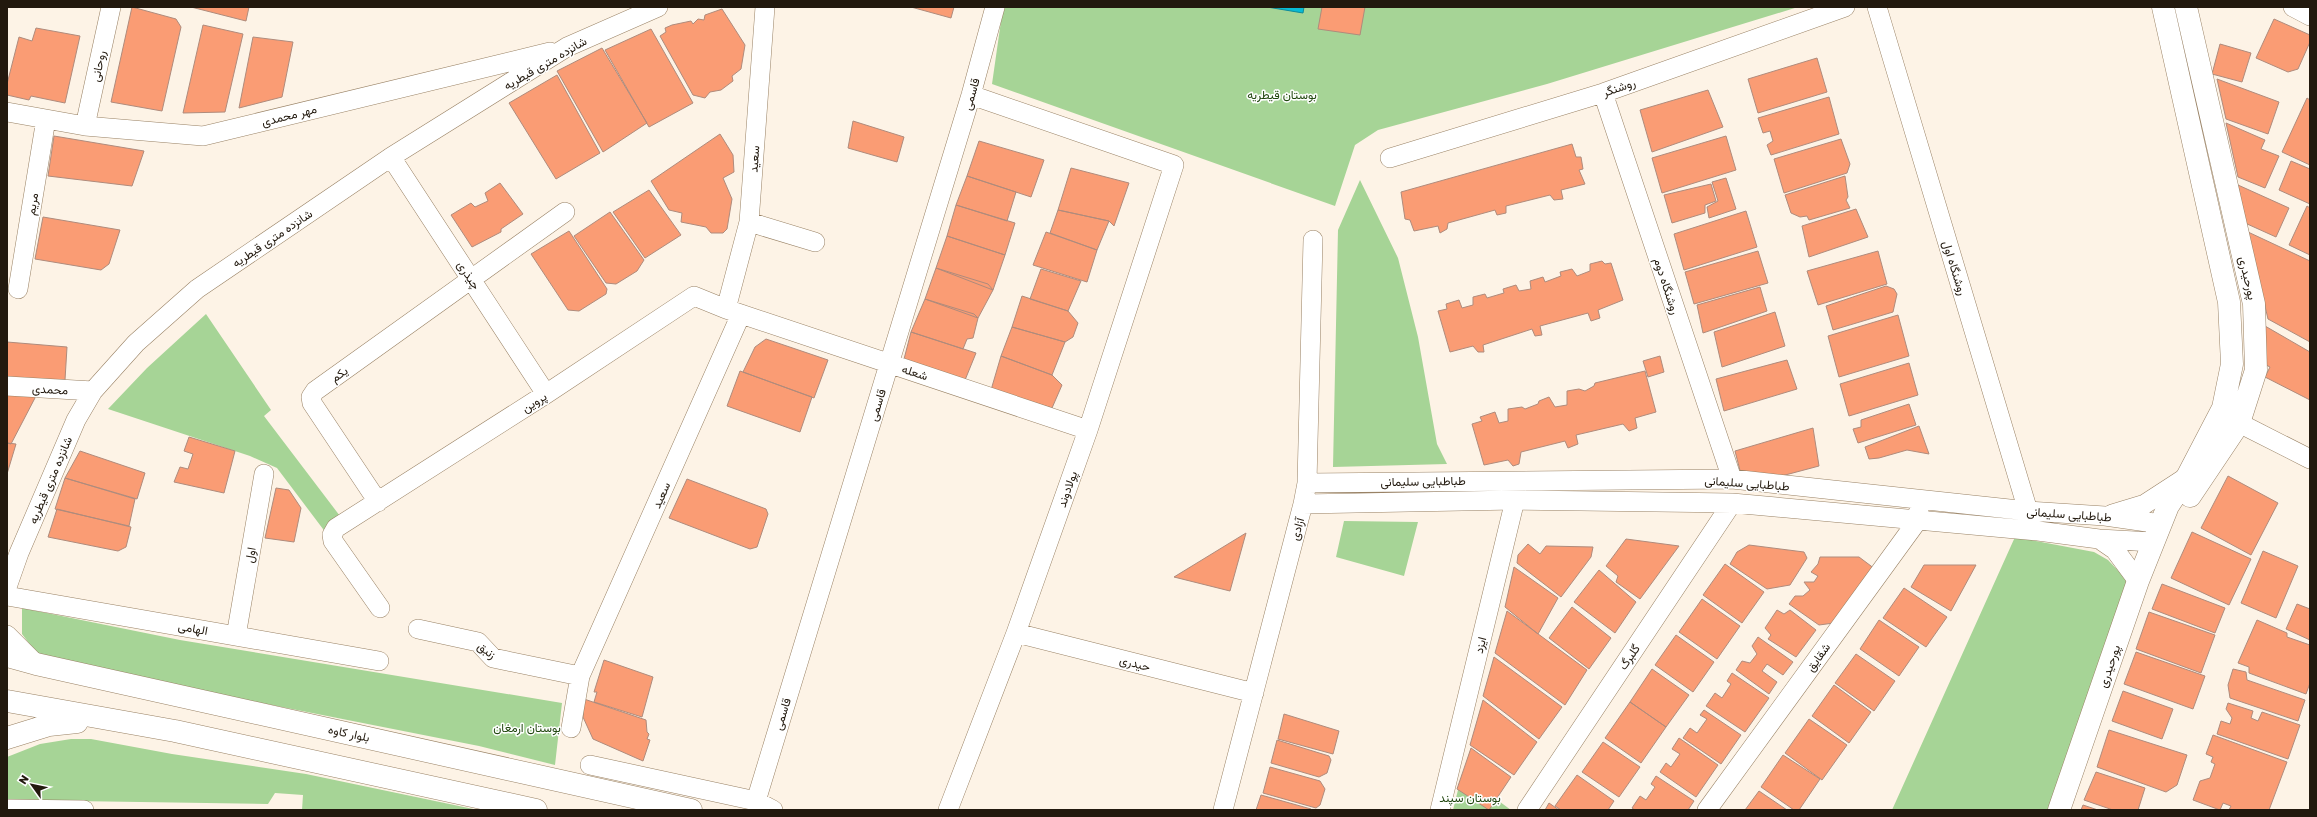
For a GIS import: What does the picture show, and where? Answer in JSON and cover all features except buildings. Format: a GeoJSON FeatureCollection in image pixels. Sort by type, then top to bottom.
{"type":"FeatureCollection","features":[{"type":"Feature","properties":{"kind":"main road","name":"پورحیدری"},"geometry":{"type":"LineString","coordinates":[[2059,810],[2138,581],[2168,506],[2187,477],[2223,408],[2232,364],[2229,302],[2163,7]]}},
{"type":"Feature","properties":{"kind":"main road","name":"پورحیدری"},"geometry":{"type":"LineString","coordinates":[[2157,533],[2178,514],[2240,423],[2256,370],[2254,304],[2186,7]]}},
{"type":"Feature","properties":{"kind":"main road","name":"بلوار کاوه"},"geometry":{"type":"LineString","coordinates":[[7,656],[36,664],[691,810]]}},
{"type":"Feature","properties":{"kind":"main road"},"geometry":{"type":"LineString","coordinates":[[7,701],[174,731],[536,810]]}},
{"type":"Feature","properties":{"kind":"main road"},"geometry":{"type":"LineString","coordinates":[[7,738],[49,725],[79,722],[125,723]]}},
{"type":"Feature","properties":{"kind":"street","name":"روحانی"},"geometry":{"type":"LineString","coordinates":[[85,126],[111,7]]}},
{"type":"Feature","properties":{"kind":"street","name":"سعید"},"geometry":{"type":"LineString","coordinates":[[572,728],[580,676],[734,312],[749,222],[765,7]]}},
{"type":"Feature","properties":{"kind":"street","name":"قاسمی"},"geometry":{"type":"LineString","coordinates":[[756,801],[971,95],[995,7]]}},
{"type":"Feature","properties":{"kind":"street","name":"روشنگر"},"geometry":{"type":"LineString","coordinates":[[1390,158],[1603,93],[1845,7]]}},
{"type":"Feature","properties":{"kind":"street","name":"روشنگاه اول"},"geometry":{"type":"LineString","coordinates":[[1877,7],[2028,521]]}},
{"type":"Feature","properties":{"kind":"street"},"geometry":{"type":"LineString","coordinates":[[2293,7],[2310,16]]}},
{"type":"Feature","properties":{"kind":"street","name":"شانزده متری قیطریه"},"geometry":{"type":"LineString","coordinates":[[7,587],[13,550],[76,420],[93,391],[136,343],[197,289],[391,157],[567,48],[651,8]]}},
{"type":"Feature","properties":{"kind":"street","name":"مهر محمدی"},"geometry":{"type":"LineString","coordinates":[[7,112],[85,126],[202,136],[567,48]]}},
{"type":"Feature","properties":{"kind":"street","name":"روشنگاه دوم"},"geometry":{"type":"LineString","coordinates":[[1603,93],[1732,479]]}},
{"type":"Feature","properties":{"kind":"street","name":"پولادوند"},"geometry":{"type":"LineString","coordinates":[[948,810],[1016,633],[1088,430],[1174,165],[971,95]]}},
{"type":"Feature","properties":{"kind":"street","name":"مریم"},"geometry":{"type":"LineString","coordinates":[[18,289],[46,119]]}},
{"type":"Feature","properties":{"kind":"street","name":"چیذری"},"geometry":{"type":"LineString","coordinates":[[391,157],[546,394]]}},
{"type":"Feature","properties":{"kind":"street"},"geometry":{"type":"LineString","coordinates":[[471,280],[565,212]]}},
{"type":"Feature","properties":{"kind":"street"},"geometry":{"type":"LineString","coordinates":[[749,222],[815,242]]}},
{"type":"Feature","properties":{"kind":"street","name":"آزادی"},"geometry":{"type":"LineString","coordinates":[[1223,810],[1303,504],[1307,483],[1313,240]]}},
{"type":"Feature","properties":{"kind":"street","name":"یکم"},"geometry":{"type":"LineString","coordinates":[[378,502],[312,403],[311,397],[315,391],[471,280]]}},
{"type":"Feature","properties":{"kind":"street","name":"پروین"},"geometry":{"type":"LineString","coordinates":[[380,608],[333,541],[332,535],[336,528],[546,394],[694,296],[734,312]]}},
{"type":"Feature","properties":{"kind":"street","name":"شعله"},"geometry":{"type":"LineString","coordinates":[[734,312],[1088,430]]}},
{"type":"Feature","properties":{"kind":"street","name":"محمدی"},"geometry":{"type":"LineString","coordinates":[[7,386],[93,391]]}},
{"type":"Feature","properties":{"kind":"street"},"geometry":{"type":"LineString","coordinates":[[2240,423],[2310,458]]}},
{"type":"Feature","properties":{"kind":"street","name":"اول"},"geometry":{"type":"LineString","coordinates":[[236,636],[264,474]]}},
{"type":"Feature","properties":{"kind":"street"},"geometry":{"type":"LineString","coordinates":[[2105,516],[2144,504],[2187,477]]}},
{"type":"Feature","properties":{"kind":"street","name":"طباطبایی سلیمانی"},"geometry":{"type":"LineString","coordinates":[[1307,483],[1732,479],[1920,500],[2028,521],[2099,539],[2157,533]]}},
{"type":"Feature","properties":{"kind":"street","name":"ایزد"},"geometry":{"type":"LineString","coordinates":[[1440,810],[1515,500],[1516,480]]}},
{"type":"Feature","properties":{"kind":"street","name":"طباطبایی سلیمانی"},"geometry":{"type":"LineString","coordinates":[[1303,504],[1515,500],[1732,503],[1918,520],[2028,521],[2105,516],[2157,533]]}},
{"type":"Feature","properties":{"kind":"street"},"geometry":{"type":"LineString","coordinates":[[1918,520],[1920,500]]}},
{"type":"Feature","properties":{"kind":"street","name":"گلبرگ"},"geometry":{"type":"LineString","coordinates":[[1527,810],[1732,503]]}},
{"type":"Feature","properties":{"kind":"street","name":"شقایق"},"geometry":{"type":"LineString","coordinates":[[1707,810],[1918,520]]}},
{"type":"Feature","properties":{"kind":"street"},"geometry":{"type":"LineString","coordinates":[[2099,539],[2115,550],[2138,581]]}},
{"type":"Feature","properties":{"kind":"street","name":"الهامی"},"geometry":{"type":"LineString","coordinates":[[7,596],[379,661]]}},
{"type":"Feature","properties":{"kind":"street","name":"زنبق"},"geometry":{"type":"LineString","coordinates":[[418,629],[478,642],[493,658],[580,676]]}},
{"type":"Feature","properties":{"kind":"street","name":"حیدری"},"geometry":{"type":"LineString","coordinates":[[1016,633],[1254,693]]}},
{"type":"Feature","properties":{"kind":"street"},"geometry":{"type":"LineString","coordinates":[[7,635],[36,664]]}},
{"type":"Feature","properties":{"kind":"street"},"geometry":{"type":"LineString","coordinates":[[590,765],[756,801],[773,810]]}},
{"type":"Feature","properties":{"kind":"street"},"geometry":{"type":"LineString","coordinates":[[7,809],[84,810]]}},
{"type":"Feature","properties":{"kind":"green space","name":"بوستان قیطریه"},"geometry":{"type":"Polygon","coordinates":[[[1003,7],[1798,7],[1547,84],[1378,130],[1355,145],[1335,206],[992,84],[1003,7]]]}},
{"type":"Feature","properties":{"kind":"green space"},"geometry":{"type":"Polygon","coordinates":[[[1360,180],[1398,258],[1418,337],[1437,444],[1447,464],[1333,467],[1338,230],[1360,180]]]}},
{"type":"Feature","properties":{"kind":"green space"},"geometry":{"type":"Polygon","coordinates":[[[206,314],[271,410],[264,416],[343,520],[326,533],[277,468],[250,456],[108,409],[147,368],[206,314]]]}},
{"type":"Feature","properties":{"kind":"green space"},"geometry":{"type":"Polygon","coordinates":[[[1344,521],[1418,522],[1404,576],[1336,557],[1344,521]]]}},
{"type":"Feature","properties":{"kind":"green space"},"geometry":{"type":"Polygon","coordinates":[[[2015,537],[2094,552],[2108,560],[2128,581],[2050,810],[1892,810],[2015,537]]]}},
{"type":"Feature","properties":{"kind":"green space","name":"بوستان ارمغان"},"geometry":{"type":"Polygon","coordinates":[[[22,608],[180,640],[562,703],[555,765],[479,746],[125,676],[37,654],[22,634],[22,608]]]}},
{"type":"Feature","properties":{"kind":"green space"},"geometry":{"type":"Polygon","coordinates":[[[71,739],[91,739],[172,754],[306,774],[478,810],[302,810],[303,795],[275,793],[268,804],[7,800],[7,757],[40,744],[71,739]]]}},
{"type":"Feature","properties":{"kind":"green space","name":"بوستان سپند"},"geometry":{"type":"Polygon","coordinates":[[[1462,774],[1511,810],[1453,810],[1462,774]]]}},
{"type":"Feature","properties":{"kind":"water"},"geometry":{"type":"Polygon","coordinates":[[[1267,7],[1304,7],[1303,13],[1267,7]]]}}]}
